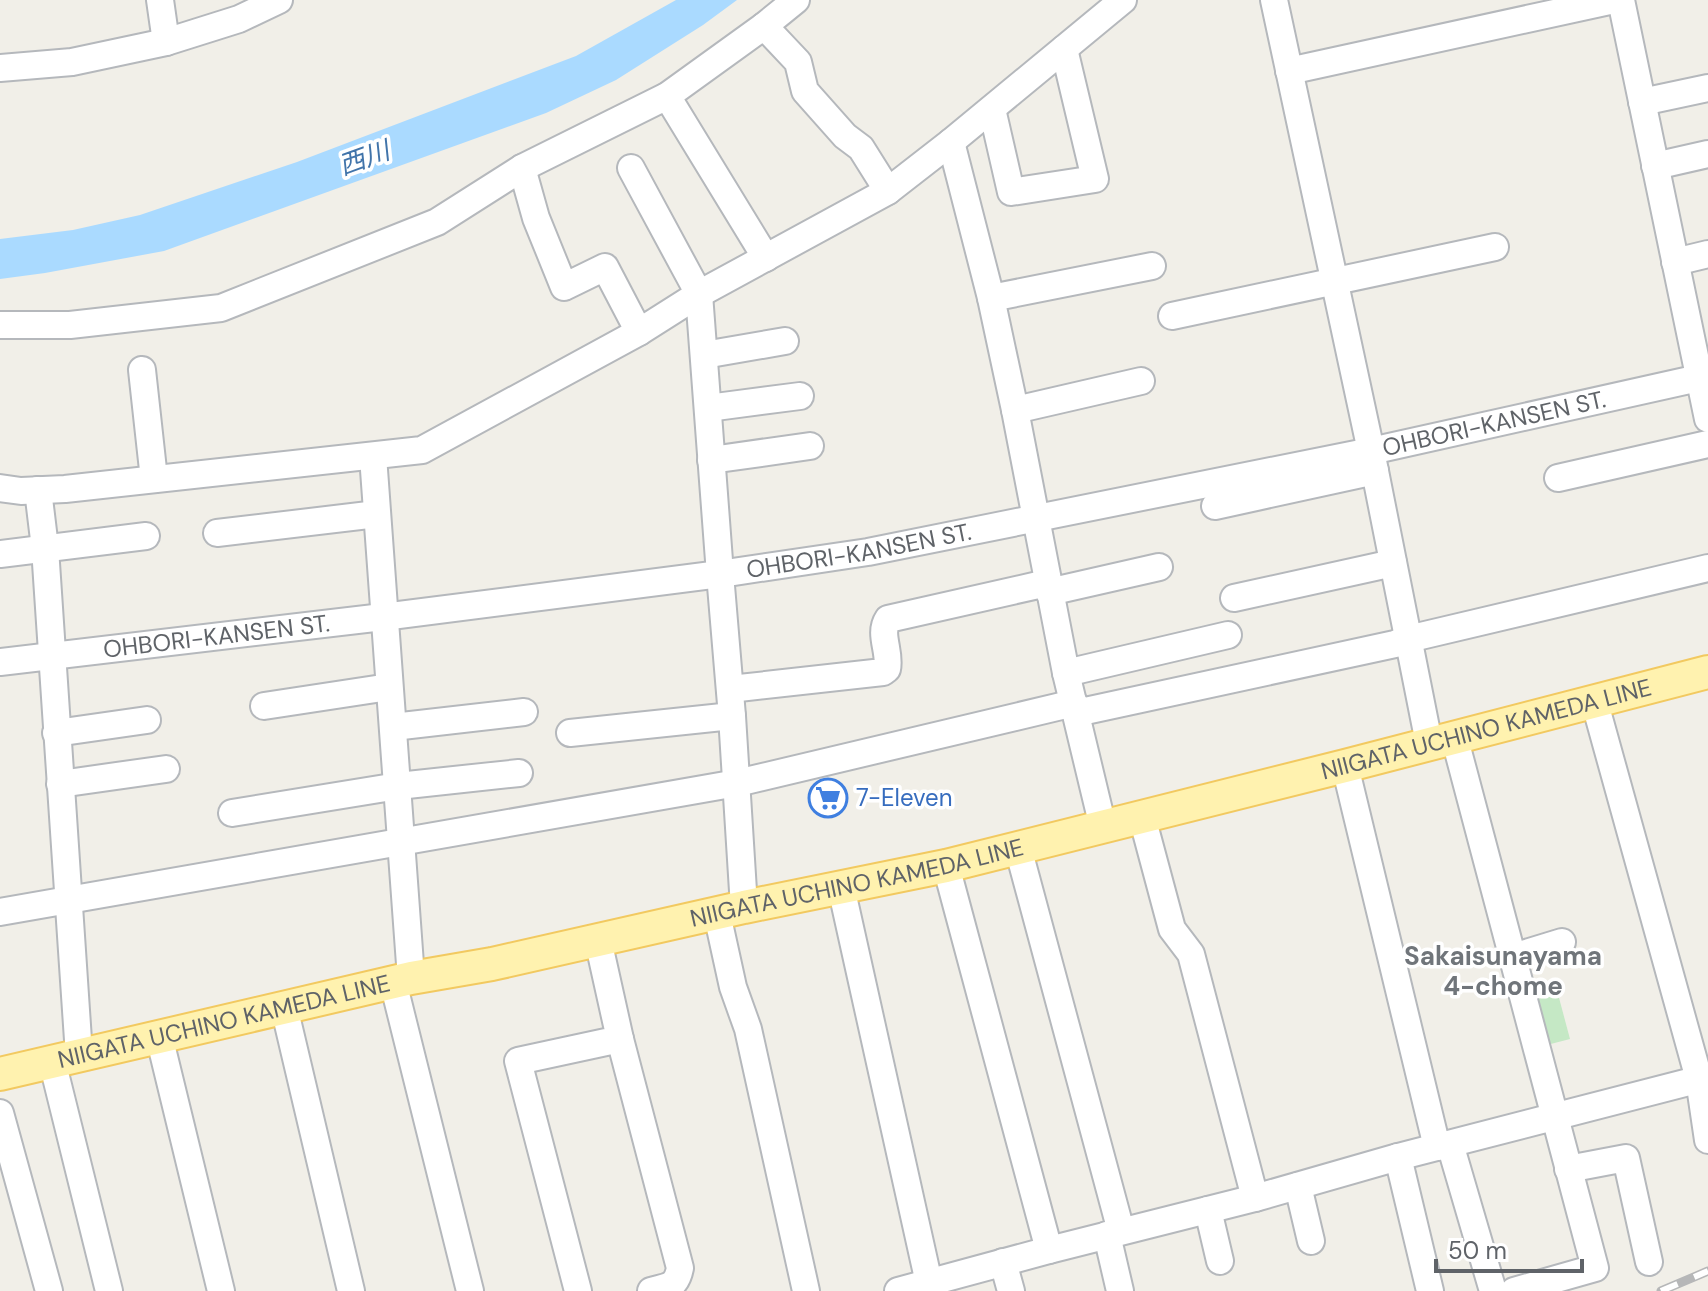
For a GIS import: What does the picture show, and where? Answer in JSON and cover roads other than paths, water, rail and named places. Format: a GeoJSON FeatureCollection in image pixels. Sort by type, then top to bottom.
{"type":"FeatureCollection","features":[{"type":"Feature","properties":{"kind":"main road","name":"NIIGATA UCHINO KAMEDA LINE"},"geometry":{"type":"LineString","coordinates":[[0,1074],[402,980],[492,964],[946,866],[1708,672]]}},
{"type":"Feature","properties":{"kind":"street"},"geometry":{"type":"LineString","coordinates":[[160,0],[166,42]]}},
{"type":"Feature","properties":{"kind":"street"},"geometry":{"type":"LineString","coordinates":[[0,68],[72,62],[166,42],[239,19],[279,0]]}},
{"type":"Feature","properties":{"kind":"street"},"geometry":{"type":"LineString","coordinates":[[0,325],[70,325],[221,308],[437,222],[522,168],[667,96],[796,0]]}},
{"type":"Feature","properties":{"kind":"street"},"geometry":{"type":"LineString","coordinates":[[0,488],[38,490],[422,450],[888,191],[1123,0]]}},
{"type":"Feature","properties":{"kind":"street"},"geometry":{"type":"LineString","coordinates":[[1274,0],[1408,639],[1513,957],[1595,1268],[1514,1291]]}},
{"type":"Feature","properties":{"kind":"street"},"geometry":{"type":"LineString","coordinates":[[1289,71],[1614,0]]}},
{"type":"Feature","properties":{"kind":"street"},"geometry":{"type":"LineString","coordinates":[[1621,0],[1675,262],[1704,377],[1708,419]]}},
{"type":"Feature","properties":{"kind":"street"},"geometry":{"type":"LineString","coordinates":[[764,26],[798,62],[805,91],[845,136],[861,148],[888,191]]}},
{"type":"Feature","properties":{"kind":"street"},"geometry":{"type":"LineString","coordinates":[[992,109],[1011,192],[1095,179],[1064,49]]}},
{"type":"Feature","properties":{"kind":"street"},"geometry":{"type":"LineString","coordinates":[[1642,102],[1708,88]]}},
{"type":"Feature","properties":{"kind":"street"},"geometry":{"type":"LineString","coordinates":[[667,96],[766,258]]}},
{"type":"Feature","properties":{"kind":"street"},"geometry":{"type":"LineString","coordinates":[[951,142],[991,298],[1066,673],[1103,827]]}},
{"type":"Feature","properties":{"kind":"street"},"geometry":{"type":"LineString","coordinates":[[1655,166],[1708,154]]}},
{"type":"Feature","properties":{"kind":"street"},"geometry":{"type":"LineString","coordinates":[[522,168],[536,218],[564,287],[605,267],[639,332]]}},
{"type":"Feature","properties":{"kind":"street"},"geometry":{"type":"LineString","coordinates":[[631,168],[699,294],[737,783],[731,911],[733,987],[748,1029],[806,1291]]}},
{"type":"Feature","properties":{"kind":"street"},"geometry":{"type":"LineString","coordinates":[[1172,316],[1495,247]]}},
{"type":"Feature","properties":{"kind":"street"},"geometry":{"type":"LineString","coordinates":[[1675,262],[1708,254]]}},
{"type":"Feature","properties":{"kind":"street"},"geometry":{"type":"LineString","coordinates":[[991,298],[1152,266]]}},
{"type":"Feature","properties":{"kind":"street"},"geometry":{"type":"LineString","coordinates":[[704,355],[785,341]]}},
{"type":"Feature","properties":{"kind":"street"},"geometry":{"type":"LineString","coordinates":[[142,370],[154,479]]}},
{"type":"Feature","properties":{"kind":"street","name":"OHBORI-KANSEN ST."},"geometry":{"type":"LineString","coordinates":[[0,662],[383,617],[868,552],[1035,519],[1373,461],[1704,377]]}},
{"type":"Feature","properties":{"kind":"street"},"geometry":{"type":"LineString","coordinates":[[1015,410],[1141,381]]}},
{"type":"Feature","properties":{"kind":"street"},"geometry":{"type":"LineString","coordinates":[[708,408],[800,396]]}},
{"type":"Feature","properties":{"kind":"street"},"geometry":{"type":"LineString","coordinates":[[1558,478],[1708,444]]}},
{"type":"Feature","properties":{"kind":"street"},"geometry":{"type":"LineString","coordinates":[[711,460],[810,446]]}},
{"type":"Feature","properties":{"kind":"street"},"geometry":{"type":"LineString","coordinates":[[373,456],[402,842],[402,980],[470,1291]]}},
{"type":"Feature","properties":{"kind":"street"},"geometry":{"type":"LineString","coordinates":[[1215,506],[1373,461]]}},
{"type":"Feature","properties":{"kind":"street"},"geometry":{"type":"LineString","coordinates":[[38,490],[45,548],[69,900],[65,1058],[109,1291]]}},
{"type":"Feature","properties":{"kind":"street"},"geometry":{"type":"LineString","coordinates":[[217,533],[377,514]]}},
{"type":"Feature","properties":{"kind":"street"},"geometry":{"type":"LineString","coordinates":[[0,554],[146,536]]}},
{"type":"Feature","properties":{"kind":"street"},"geometry":{"type":"LineString","coordinates":[[1234,598],[1393,563]]}},
{"type":"Feature","properties":{"kind":"street"},"geometry":{"type":"LineString","coordinates":[[730,689],[883,672],[889,663],[883,630],[888,619],[1159,567]]}},
{"type":"Feature","properties":{"kind":"street"},"geometry":{"type":"LineString","coordinates":[[0,912],[737,783],[1075,708],[1395,644],[1708,568]]}},
{"type":"Feature","properties":{"kind":"street"},"geometry":{"type":"LineString","coordinates":[[1066,673],[1228,635]]}},
{"type":"Feature","properties":{"kind":"street"},"geometry":{"type":"LineString","coordinates":[[264,706],[389,687]]}},
{"type":"Feature","properties":{"kind":"street"},"geometry":{"type":"LineString","coordinates":[[1594,700],[1704,1078],[1708,1140]]}},
{"type":"Feature","properties":{"kind":"street"},"geometry":{"type":"LineString","coordinates":[[393,727],[524,712]]}},
{"type":"Feature","properties":{"kind":"street"},"geometry":{"type":"LineString","coordinates":[[570,733],[732,716]]}},
{"type":"Feature","properties":{"kind":"street"},"geometry":{"type":"LineString","coordinates":[[56,733],[147,720]]}},
{"type":"Feature","properties":{"kind":"street"},"geometry":{"type":"LineString","coordinates":[[1345,766],[1443,1146],[1493,1291]]}},
{"type":"Feature","properties":{"kind":"street"},"geometry":{"type":"LineString","coordinates":[[60,784],[166,769]]}},
{"type":"Feature","properties":{"kind":"street"},"geometry":{"type":"LineString","coordinates":[[232,813],[398,786],[519,773]]}},
{"type":"Feature","properties":{"kind":"street"},"geometry":{"type":"LineString","coordinates":[[1142,817],[1172,929],[1191,954],[1255,1198]]}},
{"type":"Feature","properties":{"kind":"street"},"geometry":{"type":"LineString","coordinates":[[1018,848],[1114,1233],[1120,1291]]}},
{"type":"Feature","properties":{"kind":"street"},"geometry":{"type":"LineString","coordinates":[[946,866],[1049,1250]]}},
{"type":"Feature","properties":{"kind":"street"},"geometry":{"type":"LineString","coordinates":[[841,887],[911,1288],[1704,1078]]}},
{"type":"Feature","properties":{"kind":"street"},"geometry":{"type":"LineString","coordinates":[[598,940],[620,1039],[680,1268],[677,1279],[670,1285],[651,1291]]}},
{"type":"Feature","properties":{"kind":"street"},"geometry":{"type":"LineString","coordinates":[[1513,957],[1562,942]]}},
{"type":"Feature","properties":{"kind":"street"},"geometry":{"type":"LineString","coordinates":[[284,1007],[351,1291]]}},
{"type":"Feature","properties":{"kind":"street"},"geometry":{"type":"LineString","coordinates":[[159,1036],[221,1291]]}},
{"type":"Feature","properties":{"kind":"street"},"geometry":{"type":"LineString","coordinates":[[578,1291],[518,1061],[620,1039]]}},
{"type":"Feature","properties":{"kind":"street"},"geometry":{"type":"LineString","coordinates":[[0,1113],[49,1291]]}},
{"type":"Feature","properties":{"kind":"street"},"geometry":{"type":"LineString","coordinates":[[1398,1157],[1430,1291]]}},
{"type":"Feature","properties":{"kind":"street"},"geometry":{"type":"LineString","coordinates":[[1568,1169],[1626,1158],[1649,1262]]}},
{"type":"Feature","properties":{"kind":"street"},"geometry":{"type":"LineString","coordinates":[[1298,1186],[1311,1241]]}},
{"type":"Feature","properties":{"kind":"street"},"geometry":{"type":"LineString","coordinates":[[1208,1210],[1220,1261]]}},
{"type":"Feature","properties":{"kind":"street"},"geometry":{"type":"LineString","coordinates":[[1003,1262],[1011,1291]]}},
{"type":"Feature","properties":{"kind":"water","name":"西川"},"geometry":{"type":"Polygon","coordinates":[[[676,0],[737,0],[616,80],[546,113],[164,251],[0,279],[0,239],[73,230],[140,215],[297,162],[576,56],[676,0]]]}},
{"type":"Feature","properties":{"kind":"railway"},"geometry":{"type":"LineString","coordinates":[[1661,1291],[1708,1271]]}},
{"type":"Feature","properties":{"kind":"place","name":"7-Eleven"},"geometry":{"type":"Point","coordinates":[828,798]}},
{"type":"Feature","properties":{"kind":"district","name":"Sakaisunayama 4-chome"},"geometry":{"type":"Point","coordinates":[1503,971]}}]}
